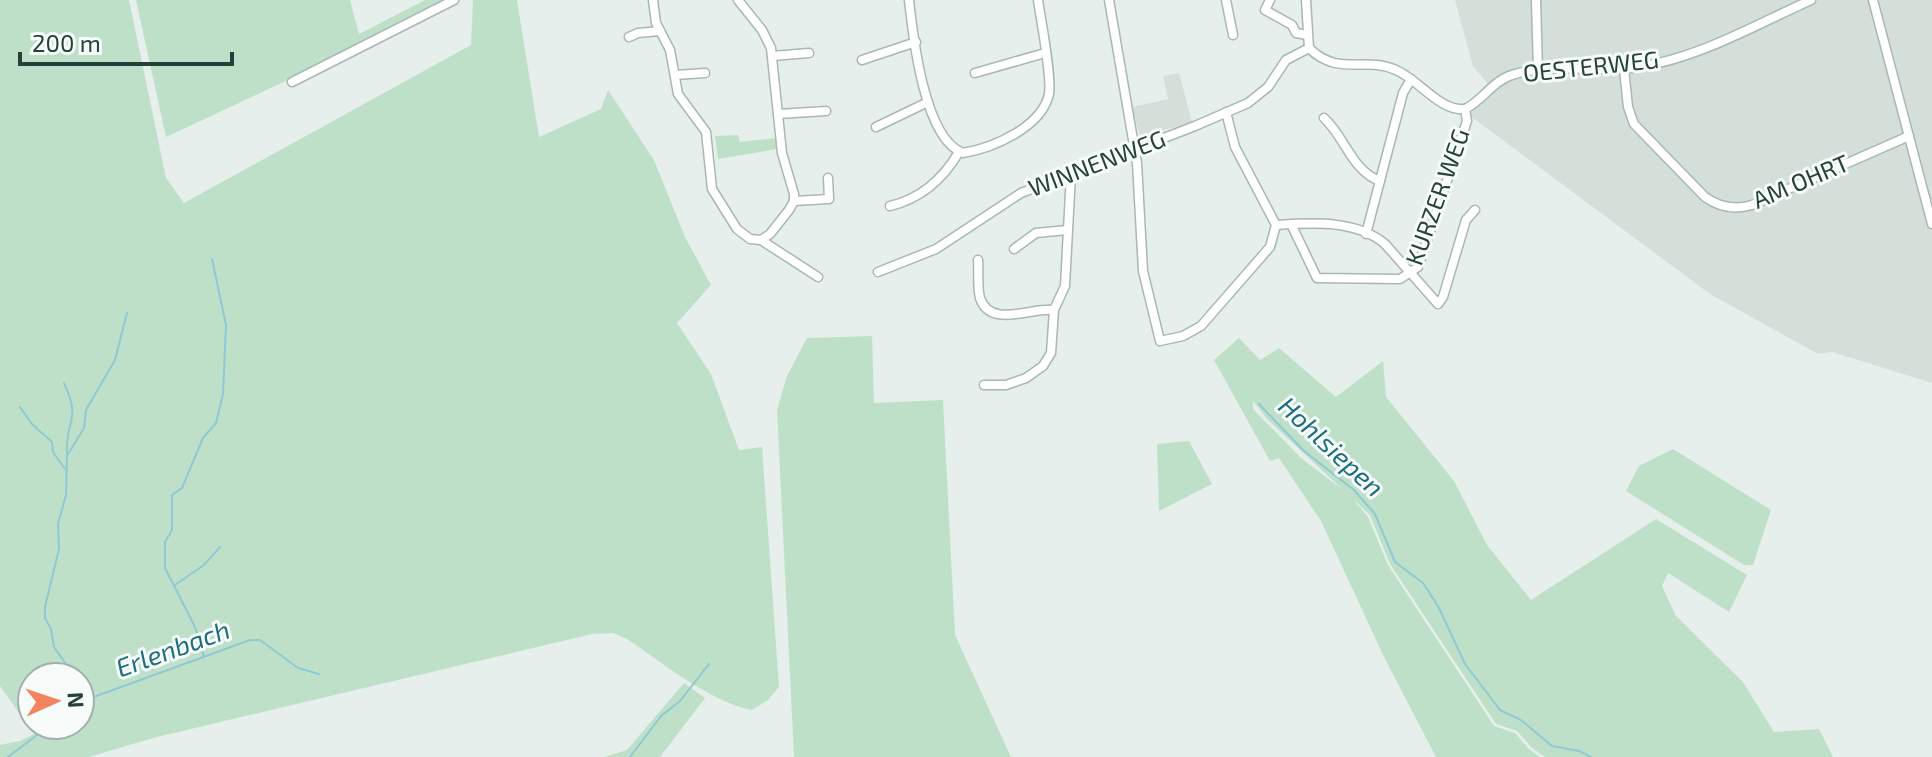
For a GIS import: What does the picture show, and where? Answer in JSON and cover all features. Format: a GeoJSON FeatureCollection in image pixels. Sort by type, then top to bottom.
{"type":"FeatureCollection","features":[{"type":"Feature","properties":{"kind":"street"},"geometry":{"type":"LineString","coordinates":[[292,82],[454,0]]}},
{"type":"Feature","properties":{"kind":"street"},"geometry":{"type":"LineString","coordinates":[[653,0],[653,14],[670,50],[681,99],[706,132],[709,178],[717,200],[737,229],[750,239],[761,240],[818,277]]}},
{"type":"Feature","properties":{"kind":"street"},"geometry":{"type":"LineString","coordinates":[[738,0],[766,37],[772,56],[782,153],[793,186],[794,201],[770,234],[761,240]]}},
{"type":"Feature","properties":{"kind":"street"},"geometry":{"type":"LineString","coordinates":[[909,0],[928,102],[944,136],[959,152]]}},
{"type":"Feature","properties":{"kind":"street"},"geometry":{"type":"LineString","coordinates":[[890,206],[905,203],[921,194],[938,179],[959,152],[994,143],[1024,127],[1039,113],[1049,94],[1038,0]]}},
{"type":"Feature","properties":{"kind":"street"},"geometry":{"type":"LineString","coordinates":[[1109,0],[1135,147],[1143,271],[1160,341],[1183,336],[1201,326],[1270,247],[1276,225],[1235,147],[1226,112]]}},
{"type":"Feature","properties":{"kind":"street"},"geometry":{"type":"LineString","coordinates":[[1226,0],[1233,35]]}},
{"type":"Feature","properties":{"kind":"street"},"geometry":{"type":"LineString","coordinates":[[1270,0],[1265,10],[1292,25],[1301,36],[1308,35]]}},
{"type":"Feature","properties":{"kind":"street"},"geometry":{"type":"LineString","coordinates":[[1306,0],[1309,48],[1321,60],[1388,67],[1449,106],[1465,109]]}},
{"type":"Feature","properties":{"kind":"street"},"geometry":{"type":"LineString","coordinates":[[1536,0],[1538,71]]}},
{"type":"Feature","properties":{"kind":"street","name":"OESTERWEG"},"geometry":{"type":"LineString","coordinates":[[1465,109],[1499,80],[1518,73],[1624,69],[1680,57],[1811,0]]}},
{"type":"Feature","properties":{"kind":"street"},"geometry":{"type":"LineString","coordinates":[[1873,0],[1931,219]]}},
{"type":"Feature","properties":{"kind":"street"},"geometry":{"type":"LineString","coordinates":[[629,37],[660,31]]}},
{"type":"Feature","properties":{"kind":"street"},"geometry":{"type":"LineString","coordinates":[[862,60],[916,42]]}},
{"type":"Feature","properties":{"kind":"street","name":"WINNENWEG"},"geometry":{"type":"LineString","coordinates":[[878,272],[928,254],[1012,198],[1256,98],[1268,87],[1286,60],[1309,48]]}},
{"type":"Feature","properties":{"kind":"street"},"geometry":{"type":"LineString","coordinates":[[772,56],[809,53]]}},
{"type":"Feature","properties":{"kind":"street"},"geometry":{"type":"LineString","coordinates":[[975,73],[1045,53]]}},
{"type":"Feature","properties":{"kind":"street","name":"AM OHRT"},"geometry":{"type":"LineString","coordinates":[[1624,69],[1628,107],[1634,124],[1705,197],[1723,206],[1738,208],[1751,205],[1909,136]]}},
{"type":"Feature","properties":{"kind":"street"},"geometry":{"type":"LineString","coordinates":[[675,75],[705,73]]}},
{"type":"Feature","properties":{"kind":"street"},"geometry":{"type":"LineString","coordinates":[[1366,234],[1403,93],[1411,79]]}},
{"type":"Feature","properties":{"kind":"street"},"geometry":{"type":"LineString","coordinates":[[876,127],[928,102]]}},
{"type":"Feature","properties":{"kind":"street","name":"KURZER WEG"},"geometry":{"type":"LineString","coordinates":[[1291,224],[1313,274],[1320,279],[1400,279],[1411,274],[1418,267],[1467,121],[1465,109]]}},
{"type":"Feature","properties":{"kind":"street"},"geometry":{"type":"LineString","coordinates":[[778,114],[826,111]]}},
{"type":"Feature","properties":{"kind":"street"},"geometry":{"type":"LineString","coordinates":[[1324,118],[1363,172],[1380,181]]}},
{"type":"Feature","properties":{"kind":"street"},"geometry":{"type":"LineString","coordinates":[[984,385],[1016,382],[1032,375],[1043,366],[1052,348],[1054,310],[1065,286],[1071,174]]}},
{"type":"Feature","properties":{"kind":"street"},"geometry":{"type":"LineString","coordinates":[[794,201],[829,199],[828,178]]}},
{"type":"Feature","properties":{"kind":"street"},"geometry":{"type":"LineString","coordinates":[[1276,225],[1325,222],[1381,240],[1438,304],[1443,297],[1466,220],[1475,210]]}},
{"type":"Feature","properties":{"kind":"street"},"geometry":{"type":"LineString","coordinates":[[1014,249],[1036,233],[1067,230]]}},
{"type":"Feature","properties":{"kind":"street"},"geometry":{"type":"LineString","coordinates":[[978,260],[980,298],[989,311],[1000,315],[1054,310]]}},
{"type":"Feature","properties":{"kind":"shaded area"},"geometry":{"type":"Polygon","coordinates":[[[1455,0],[1932,0],[1932,383],[1832,352],[1818,354],[1710,294],[1469,115],[1493,90],[1473,66],[1455,0]]]}},
{"type":"Feature","properties":{"kind":"shaded area"},"geometry":{"type":"Polygon","coordinates":[[[1179,73],[1192,122],[1140,137],[1132,107],[1168,99],[1163,76],[1179,73]]]}},
{"type":"Feature","properties":{"kind":"green space"},"geometry":{"type":"Polygon","coordinates":[[[0,0],[129,0],[166,178],[184,203],[471,45],[473,0],[517,0],[539,137],[601,109],[608,90],[654,160],[685,237],[711,285],[677,323],[711,374],[739,450],[762,447],[779,687],[768,700],[752,710],[736,706],[687,680],[627,639],[613,633],[592,634],[153,738],[89,757],[0,757],[0,745],[20,741],[96,741],[96,661],[16,661],[16,709],[0,686],[0,0]]]}},
{"type":"Feature","properties":{"kind":"green space"},"geometry":{"type":"Polygon","coordinates":[[[136,0],[350,0],[359,34],[425,0],[446,0],[166,137],[136,0]]]}},
{"type":"Feature","properties":{"kind":"green space"},"geometry":{"type":"Polygon","coordinates":[[[738,135],[740,142],[776,138],[777,149],[718,159],[715,136],[738,135]]]}},
{"type":"Feature","properties":{"kind":"green space"},"geometry":{"type":"Polygon","coordinates":[[[872,336],[874,403],[943,400],[955,635],[1011,757],[794,757],[777,410],[787,376],[807,338],[872,336]]]}},
{"type":"Feature","properties":{"kind":"green space"},"geometry":{"type":"Polygon","coordinates":[[[1239,338],[1260,360],[1279,348],[1336,397],[1383,361],[1386,397],[1454,481],[1487,545],[1531,600],[1656,519],[1747,575],[1729,612],[1668,573],[1662,586],[1676,616],[1743,682],[1774,732],[1819,729],[1833,757],[1545,757],[1517,731],[1496,724],[1390,564],[1370,515],[1353,499],[1368,517],[1388,565],[1494,726],[1515,733],[1540,757],[1436,757],[1385,659],[1321,521],[1279,458],[1270,461],[1214,360],[1239,338]],[[1253,401],[1253,409],[1301,458],[1343,490],[1267,419],[1253,401]]]}},
{"type":"Feature","properties":{"kind":"green space"},"geometry":{"type":"Polygon","coordinates":[[[1189,441],[1212,484],[1159,511],[1157,444],[1189,441]]]}},
{"type":"Feature","properties":{"kind":"green space"},"geometry":{"type":"Polygon","coordinates":[[[1673,449],[1771,510],[1753,565],[1744,565],[1626,491],[1639,466],[1673,449]]]}},
{"type":"Feature","properties":{"kind":"green space"},"geometry":{"type":"Polygon","coordinates":[[[684,683],[705,698],[660,757],[604,757],[627,750],[684,683]]]}},
{"type":"Feature","properties":{"kind":"waterway"},"geometry":{"type":"LineString","coordinates":[[204,657],[195,627],[165,568],[165,542],[172,530],[172,495],[182,488],[203,438],[216,423],[223,394],[226,325],[212,259]]}},
{"type":"Feature","properties":{"kind":"waterway"},"geometry":{"type":"LineString","coordinates":[[64,661],[54,647],[51,629],[45,618],[45,607],[59,549],[58,524],[66,495],[67,456],[84,428],[86,410],[115,360],[127,313]]}},
{"type":"Feature","properties":{"kind":"waterway"},"geometry":{"type":"LineString","coordinates":[[64,383],[72,405],[67,454]]}},
{"type":"Feature","properties":{"kind":"waterway","name":"Hohlsiepen"},"geometry":{"type":"LineString","coordinates":[[1259,404],[1304,451],[1354,490],[1375,514],[1395,562],[1423,583],[1439,608],[1465,664],[1500,710],[1521,720],[1552,746],[1579,751],[1591,757]]}},
{"type":"Feature","properties":{"kind":"waterway"},"geometry":{"type":"LineString","coordinates":[[20,407],[32,424],[52,442],[53,452],[65,469]]}},
{"type":"Feature","properties":{"kind":"waterway"},"geometry":{"type":"LineString","coordinates":[[175,585],[204,565],[220,547]]}},
{"type":"Feature","properties":{"kind":"waterway","name":"Erlenbach"},"geometry":{"type":"LineString","coordinates":[[96,696],[250,640],[260,640],[298,668],[319,674]]}},
{"type":"Feature","properties":{"kind":"waterway"},"geometry":{"type":"LineString","coordinates":[[630,757],[661,716],[680,701],[709,664]]}},
{"type":"Feature","properties":{"kind":"waterway","name":"Erlenbach"},"geometry":{"type":"LineString","coordinates":[[8,757],[29,741]]}}]}
